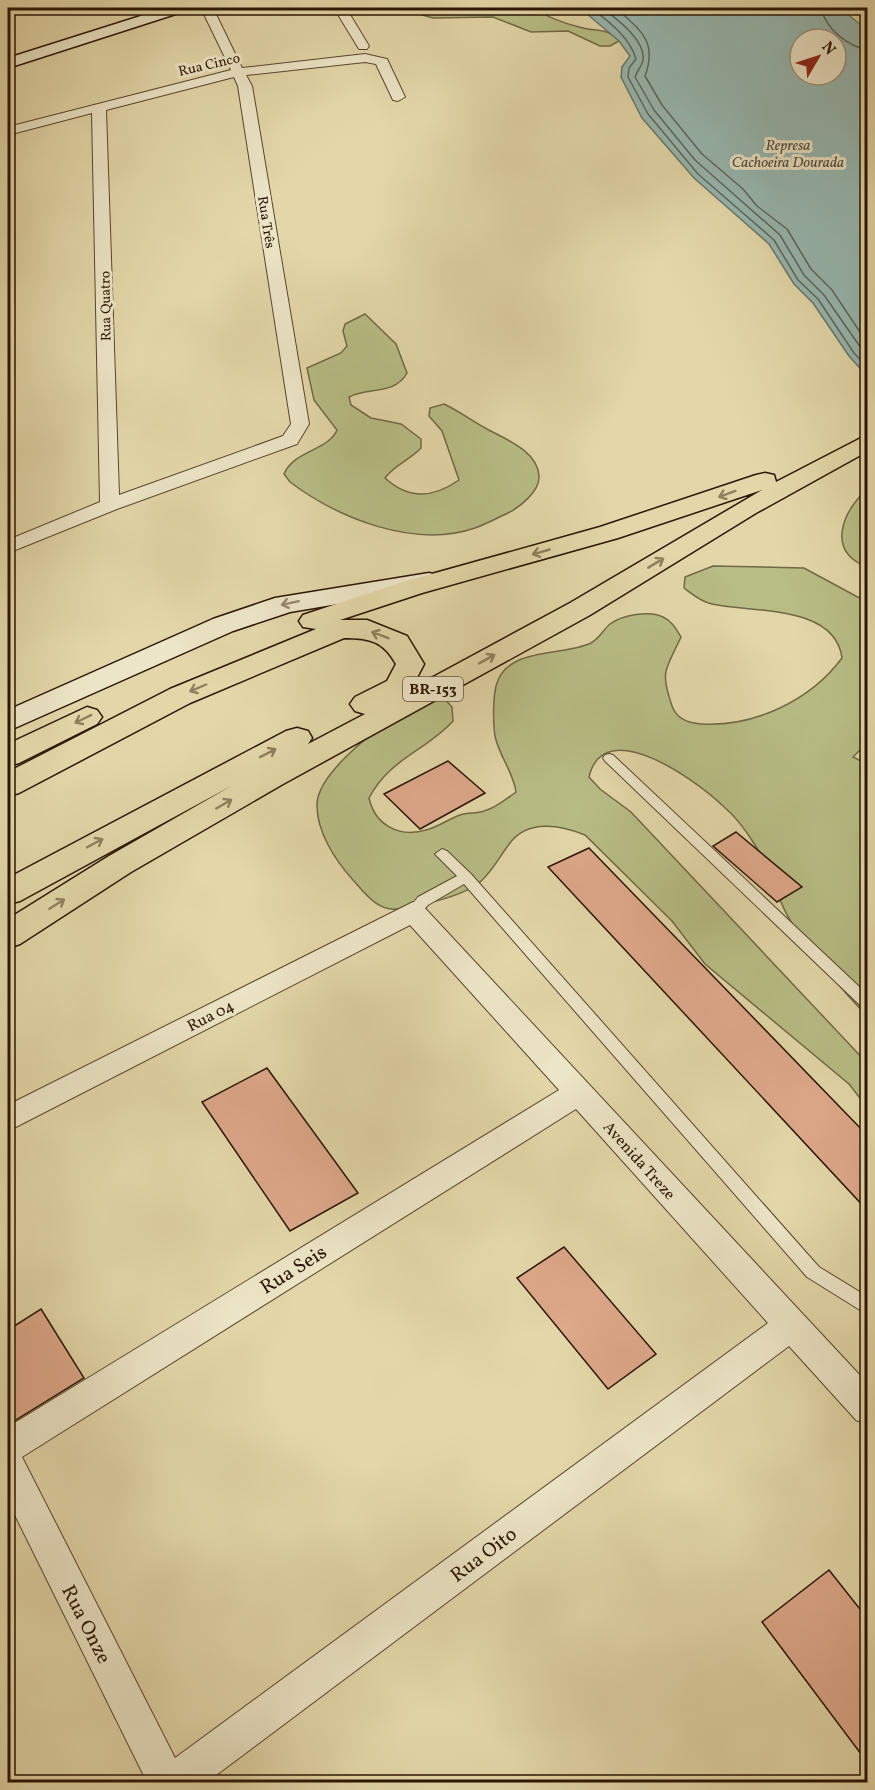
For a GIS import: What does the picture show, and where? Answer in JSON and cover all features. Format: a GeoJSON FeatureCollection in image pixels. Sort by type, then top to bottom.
{"type":"FeatureCollection","features":[{"type":"Feature","properties":{"kind":"highway","name":"BR-153"},"geometry":{"type":"LineString","coordinates":[[8,756],[209,660],[334,613],[431,581],[660,518],[864,444]]}},
{"type":"Feature","properties":{"kind":"highway","name":"BR-153"},"geometry":{"type":"LineString","coordinates":[[8,935],[120,864],[272,777],[580,609],[747,508],[864,444]]}},
{"type":"Feature","properties":{"kind":"highway"},"geometry":{"type":"LineString","coordinates":[[8,785],[180,696],[340,629],[367,630],[398,642],[410,664],[398,687],[199,788],[8,892]]}},
{"type":"Feature","properties":{"kind":"street"},"geometry":{"type":"LineString","coordinates":[[8,53],[152,8]]}},
{"type":"Feature","properties":{"kind":"street"},"geometry":{"type":"LineString","coordinates":[[8,63],[180,8]]}},
{"type":"Feature","properties":{"kind":"street","name":"Rua Três"},"geometry":{"type":"LineString","coordinates":[[110,505],[290,440],[297,434],[299,417],[244,86],[207,8]]}},
{"type":"Feature","properties":{"kind":"street"},"geometry":{"type":"LineString","coordinates":[[340,8],[363,46]]}},
{"type":"Feature","properties":{"kind":"street","name":"Rua Cinco"},"geometry":{"type":"LineString","coordinates":[[8,131],[237,72],[333,60],[376,58],[382,62],[385,74],[398,97]]}},
{"type":"Feature","properties":{"kind":"street","name":"Rua Quatro"},"geometry":{"type":"LineString","coordinates":[[99,107],[110,505]]}},
{"type":"Feature","properties":{"kind":"street"},"geometry":{"type":"LineString","coordinates":[[8,547],[110,505]]}},
{"type":"Feature","properties":{"kind":"street"},"geometry":{"type":"LineString","coordinates":[[8,721],[223,625],[285,604],[431,581]]}},
{"type":"Feature","properties":{"kind":"street","name":"Avenida Treze"},"geometry":{"type":"LineString","coordinates":[[413,912],[867,1409]]}},
{"type":"Feature","properties":{"kind":"street","name":"Rua 04"},"geometry":{"type":"LineString","coordinates":[[8,1119],[413,912]]}},
{"type":"Feature","properties":{"kind":"street","name":"Rua Seis"},"geometry":{"type":"LineString","coordinates":[[8,1446],[578,1093]]}},
{"type":"Feature","properties":{"kind":"street","name":"Rua Oito"},"geometry":{"type":"LineString","coordinates":[[175,1782],[791,1325]]}},
{"type":"Feature","properties":{"kind":"street","name":"Rua Onze"},"geometry":{"type":"LineString","coordinates":[[8,1466],[167,1782]]}},
{"type":"Feature","properties":{"kind":"lane"},"geometry":{"type":"LineString","coordinates":[[609,758],[867,1004]]}},
{"type":"Feature","properties":{"kind":"lane"},"geometry":{"type":"LineString","coordinates":[[442,854],[466,878],[813,1272],[867,1307]]}},
{"type":"Feature","properties":{"kind":"lane"},"geometry":{"type":"LineString","coordinates":[[413,912],[423,901],[466,878]]}},
{"type":"Feature","properties":{"kind":"green space"},"geometry":{"type":"Polygon","coordinates":[[[489,8],[535,8],[549,17],[568,24],[606,32],[619,41],[610,46],[600,46],[568,31],[531,32],[493,17],[433,18],[422,15],[429,9],[473,11],[489,8]]]}},
{"type":"Feature","properties":{"kind":"green space"},"geometry":{"type":"Polygon","coordinates":[[[365,314],[396,344],[407,373],[396,385],[389,388],[349,397],[351,405],[371,418],[401,424],[421,439],[421,448],[385,478],[403,490],[421,494],[440,490],[459,480],[442,431],[429,416],[430,408],[444,404],[519,447],[533,460],[537,467],[538,482],[533,493],[523,503],[508,513],[475,528],[452,534],[427,535],[402,532],[354,518],[309,495],[290,482],[284,474],[289,466],[333,437],[337,430],[314,400],[307,368],[341,353],[347,346],[343,331],[345,324],[365,314]]]}},
{"type":"Feature","properties":{"kind":"green space"},"geometry":{"type":"Polygon","coordinates":[[[867,489],[867,567],[854,560],[846,551],[842,542],[842,531],[851,509],[867,489]]]}},
{"type":"Feature","properties":{"kind":"green space"},"geometry":{"type":"Polygon","coordinates":[[[713,566],[804,568],[867,602],[867,734],[865,745],[853,757],[867,764],[867,1016],[830,975],[790,921],[752,840],[732,814],[710,795],[673,769],[652,758],[631,751],[613,751],[598,759],[589,777],[600,789],[631,812],[867,1063],[867,1107],[849,1084],[705,964],[672,921],[585,835],[545,826],[526,830],[517,835],[488,874],[472,888],[428,903],[390,909],[372,900],[346,872],[333,854],[320,824],[317,803],[320,792],[327,779],[348,754],[386,724],[442,696],[452,707],[453,721],[387,773],[369,798],[372,807],[377,816],[390,827],[398,831],[416,832],[430,829],[460,815],[488,810],[501,803],[516,792],[494,731],[495,691],[502,673],[511,664],[523,659],[591,643],[610,624],[622,618],[636,614],[657,615],[669,621],[675,628],[681,637],[666,671],[671,703],[675,712],[682,719],[701,724],[741,721],[779,708],[814,687],[842,658],[836,641],[824,628],[808,620],[789,614],[708,603],[684,588],[685,577],[713,566]]]}},
{"type":"Feature","properties":{"kind":"water","name":"Represa Cachoeira Dourada"},"geometry":{"type":"Polygon","coordinates":[[[580,8],[840,8],[867,30],[867,376],[849,356],[813,303],[794,284],[769,244],[694,178],[642,118],[621,77],[622,67],[630,56],[619,41],[580,8]]]}},
{"type":"Feature","properties":{"kind":"building"},"geometry":{"type":"Polygon","coordinates":[[[448,761],[485,793],[420,829],[384,794],[448,761]]]}},
{"type":"Feature","properties":{"kind":"building"},"geometry":{"type":"Polygon","coordinates":[[[736,832],[802,887],[777,902],[713,846],[736,832]]]}},
{"type":"Feature","properties":{"kind":"building"},"geometry":{"type":"Polygon","coordinates":[[[589,848],[867,1135],[867,1210],[548,867],[589,848]]]}},
{"type":"Feature","properties":{"kind":"building"},"geometry":{"type":"Polygon","coordinates":[[[267,1068],[358,1193],[290,1231],[202,1102],[267,1068]]]}},
{"type":"Feature","properties":{"kind":"building"},"geometry":{"type":"Polygon","coordinates":[[[564,1247],[656,1354],[608,1389],[517,1278],[564,1247]]]}},
{"type":"Feature","properties":{"kind":"building"},"geometry":{"type":"Polygon","coordinates":[[[41,1309],[84,1378],[8,1425],[8,1330],[41,1309]]]}},
{"type":"Feature","properties":{"kind":"building"},"geometry":{"type":"Polygon","coordinates":[[[829,1570],[867,1618],[867,1762],[762,1622],[829,1570]]]}}]}
